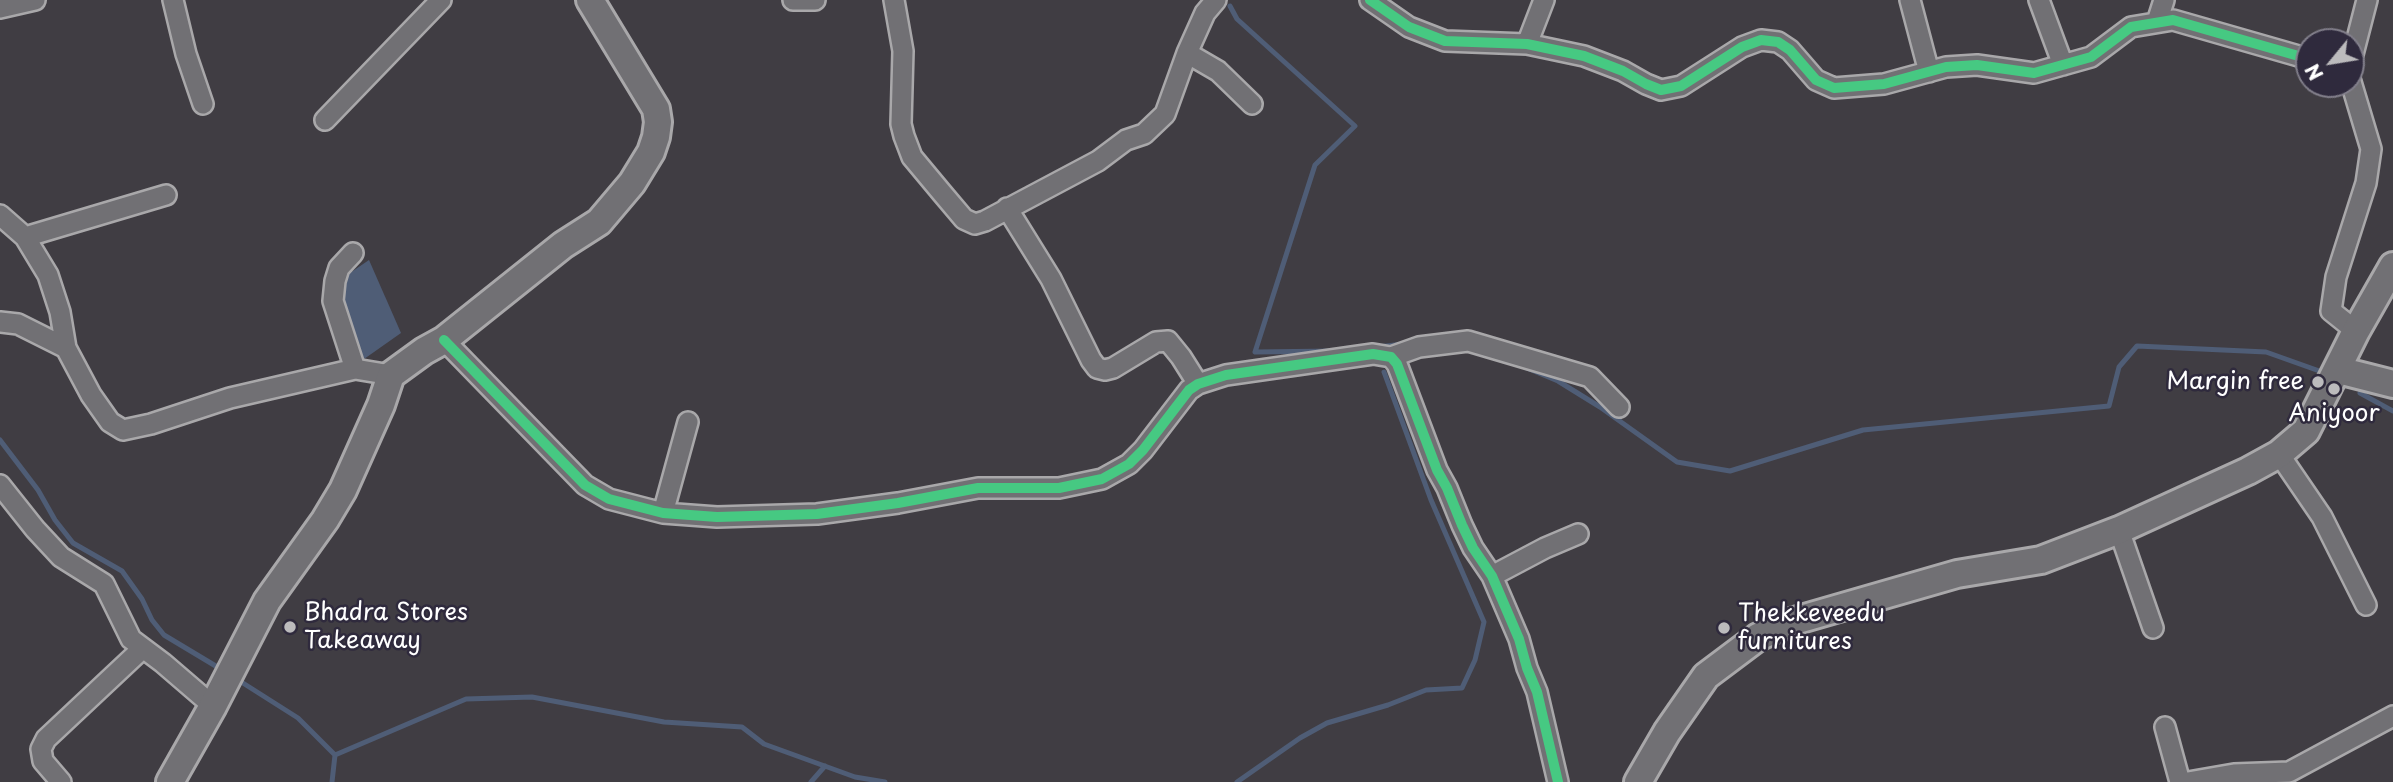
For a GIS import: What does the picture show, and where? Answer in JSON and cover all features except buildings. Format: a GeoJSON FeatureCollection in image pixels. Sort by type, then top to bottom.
{"type":"FeatureCollection","features":[{"type":"Feature","properties":{"kind":"main road"},"geometry":{"type":"LineString","coordinates":[[170,782],[267,601],[343,490],[382,405],[391,375],[444,340],[563,245],[599,222],[632,183],[650,152],[659,122],[656,109],[590,0]]}},
{"type":"Feature","properties":{"kind":"main road"},"geometry":{"type":"LineString","coordinates":[[1639,782],[1667,732],[1706,676],[1758,637],[1794,621],[1957,573],[2041,560],[2119,530],[2279,454],[2306,431],[2356,331],[2393,266]]}},
{"type":"Feature","properties":{"kind":"main road"},"geometry":{"type":"LineString","coordinates":[[2338,370],[2393,384]]}},
{"type":"Feature","properties":{"kind":"street"},"geometry":{"type":"LineString","coordinates":[[0,8],[35,0]]}},
{"type":"Feature","properties":{"kind":"street"},"geometry":{"type":"LineString","coordinates":[[173,0],[186,54],[203,104]]}},
{"type":"Feature","properties":{"kind":"street"},"geometry":{"type":"LineString","coordinates":[[325,120],[441,0]]}},
{"type":"Feature","properties":{"kind":"street"},"geometry":{"type":"LineString","coordinates":[[793,0],[815,0]]}},
{"type":"Feature","properties":{"kind":"street"},"geometry":{"type":"LineString","coordinates":[[894,0],[903,51],[901,124],[912,157],[964,219],[975,224],[1098,161],[1126,140],[1144,134],[1164,114],[1187,52],[1205,13],[1216,0]]}},
{"type":"Feature","properties":{"kind":"street"},"geometry":{"type":"LineString","coordinates":[[1370,0],[1409,27],[1445,41],[1527,44],[1584,56],[1661,90],[1681,86],[1742,47],[1762,40],[1778,42],[1790,50],[1816,80],[1833,88],[1884,84],[1946,67],[1977,65],[2034,73],[2091,57],[2159,7],[2174,20],[2215,30],[2244,42],[2295,56]]}},
{"type":"Feature","properties":{"kind":"street"},"geometry":{"type":"LineString","coordinates":[[1527,44],[1544,0]]}},
{"type":"Feature","properties":{"kind":"street"},"geometry":{"type":"LineString","coordinates":[[1910,0],[1929,72]]}},
{"type":"Feature","properties":{"kind":"street"},"geometry":{"type":"LineString","coordinates":[[2039,0],[2063,65]]}},
{"type":"Feature","properties":{"kind":"street"},"geometry":{"type":"LineString","coordinates":[[2360,28],[2367,0]]}},
{"type":"Feature","properties":{"kind":"street"},"geometry":{"type":"LineString","coordinates":[[1187,52],[1219,71],[1252,104]]}},
{"type":"Feature","properties":{"kind":"street"},"geometry":{"type":"LineString","coordinates":[[2356,98],[2371,149],[2366,183],[2336,276],[2331,311],[2356,331]]}},
{"type":"Feature","properties":{"kind":"street"},"geometry":{"type":"LineString","coordinates":[[25,237],[166,195]]}},
{"type":"Feature","properties":{"kind":"street"},"geometry":{"type":"LineString","coordinates":[[1007,208],[1051,279],[1097,368],[1113,368],[1156,342],[1168,341],[1198,384]]}},
{"type":"Feature","properties":{"kind":"street"},"geometry":{"type":"LineString","coordinates":[[0,215],[25,237],[48,275],[60,312],[66,348],[91,395],[110,422],[123,430],[151,424],[230,398],[355,369],[391,375]]}},
{"type":"Feature","properties":{"kind":"street"},"geometry":{"type":"LineString","coordinates":[[353,253],[339,268],[333,301],[355,369]]}},
{"type":"Feature","properties":{"kind":"street"},"geometry":{"type":"LineString","coordinates":[[0,323],[18,324],[66,348]]}},
{"type":"Feature","properties":{"kind":"street"},"geometry":{"type":"LineString","coordinates":[[444,340],[585,485],[609,499],[663,513],[692,516],[817,514],[978,488],[1059,488],[1102,479],[1129,464],[1189,390],[1198,384],[1226,375],[1373,354],[1391,356],[1419,347],[1468,341],[1590,377],[1619,407]]}},
{"type":"Feature","properties":{"kind":"street"},"geometry":{"type":"LineString","coordinates":[[1391,356],[1397,365],[1437,470],[1473,548],[1492,576],[1519,639],[1537,692],[1558,782]]}},
{"type":"Feature","properties":{"kind":"street"},"geometry":{"type":"LineString","coordinates":[[663,513],[688,422]]}},
{"type":"Feature","properties":{"kind":"street"},"geometry":{"type":"LineString","coordinates":[[2279,454],[2322,517],[2366,605]]}},
{"type":"Feature","properties":{"kind":"street"},"geometry":{"type":"LineString","coordinates":[[0,485],[35,529],[61,556],[104,584],[131,639],[218,694]]}},
{"type":"Feature","properties":{"kind":"street"},"geometry":{"type":"LineString","coordinates":[[2119,530],[2153,628]]}},
{"type":"Feature","properties":{"kind":"street"},"geometry":{"type":"LineString","coordinates":[[1492,576],[1578,534]]}},
{"type":"Feature","properties":{"kind":"street"},"geometry":{"type":"LineString","coordinates":[[61,782],[43,761],[41,749],[46,739],[143,648]]}},
{"type":"Feature","properties":{"kind":"street"},"geometry":{"type":"LineString","coordinates":[[2188,782],[2234,774],[2291,777],[2393,716]]}},
{"type":"Feature","properties":{"kind":"street"},"geometry":{"type":"LineString","coordinates":[[2165,727],[2180,782]]}},
{"type":"Feature","properties":{"kind":"water"},"geometry":{"type":"Polygon","coordinates":[[[369,260],[401,333],[357,364],[342,293],[344,277],[369,260]]]}},
{"type":"Feature","properties":{"kind":"waterway"},"geometry":{"type":"LineString","coordinates":[[1230,6],[1237,19],[1355,126],[1315,165],[1255,352],[1334,351]]}},
{"type":"Feature","properties":{"kind":"waterway"},"geometry":{"type":"LineString","coordinates":[[1378,347],[1403,344]]}},
{"type":"Feature","properties":{"kind":"waterway"},"geometry":{"type":"LineString","coordinates":[[1522,366],[1558,381],[1600,407],[1677,462],[1730,471],[1863,430],[2109,406],[2119,367],[2137,346],[2266,352],[2325,373]]}},
{"type":"Feature","properties":{"kind":"waterway"},"geometry":{"type":"LineString","coordinates":[[1237,782],[1300,738],[1327,723],[1388,705],[1426,690],[1462,688],[1475,660],[1484,622],[1431,500],[1384,372]]}},
{"type":"Feature","properties":{"kind":"waterway"},"geometry":{"type":"LineString","coordinates":[[2360,393],[2393,411]]}},
{"type":"Feature","properties":{"kind":"waterway"},"geometry":{"type":"LineString","coordinates":[[0,440],[73,543],[122,571],[164,635],[224,671]]}},
{"type":"Feature","properties":{"kind":"waterway"},"geometry":{"type":"LineString","coordinates":[[235,678],[298,718],[335,755],[466,699],[532,697],[664,722],[742,727],[764,744],[855,777],[885,782]]}},
{"type":"Feature","properties":{"kind":"waterway"},"geometry":{"type":"LineString","coordinates":[[332,782],[335,755]]}},
{"type":"Feature","properties":{"kind":"waterway"},"geometry":{"type":"LineString","coordinates":[[811,782],[825,766]]}},
{"type":"Feature","properties":{"kind":"cycle path"},"geometry":{"type":"LineString","coordinates":[[1370,0],[1409,27],[1445,41],[1527,44],[1584,56],[1661,90],[1681,86],[1742,47],[1761,40],[1778,42],[1790,50],[1816,80],[1834,88],[1884,84],[1946,67],[1977,65],[2034,73],[2091,57],[2131,27],[2173,20],[2295,55]]}},
{"type":"Feature","properties":{"kind":"cycle path"},"geometry":{"type":"LineString","coordinates":[[444,340],[585,485],[609,499],[663,513],[717,517],[817,514],[978,488],[1059,488],[1102,479],[1129,464],[1189,390],[1198,384],[1226,375],[1373,354],[1391,357],[1397,364],[1437,470],[1473,548],[1492,576],[1519,639],[1537,692],[1558,782]]}},
{"type":"Feature","properties":{"kind":"place","name":"Margin free"},"geometry":{"type":"Point","coordinates":[2318,382]}},
{"type":"Feature","properties":{"kind":"place","name":"Aniyoor"},"geometry":{"type":"Point","coordinates":[2334,389]}},
{"type":"Feature","properties":{"kind":"place","name":"Bhadra Stores Takeaway"},"geometry":{"type":"Point","coordinates":[290,627]}},
{"type":"Feature","properties":{"kind":"place","name":"Thekkeveedu furnitures"},"geometry":{"type":"Point","coordinates":[1724,628]}}]}
